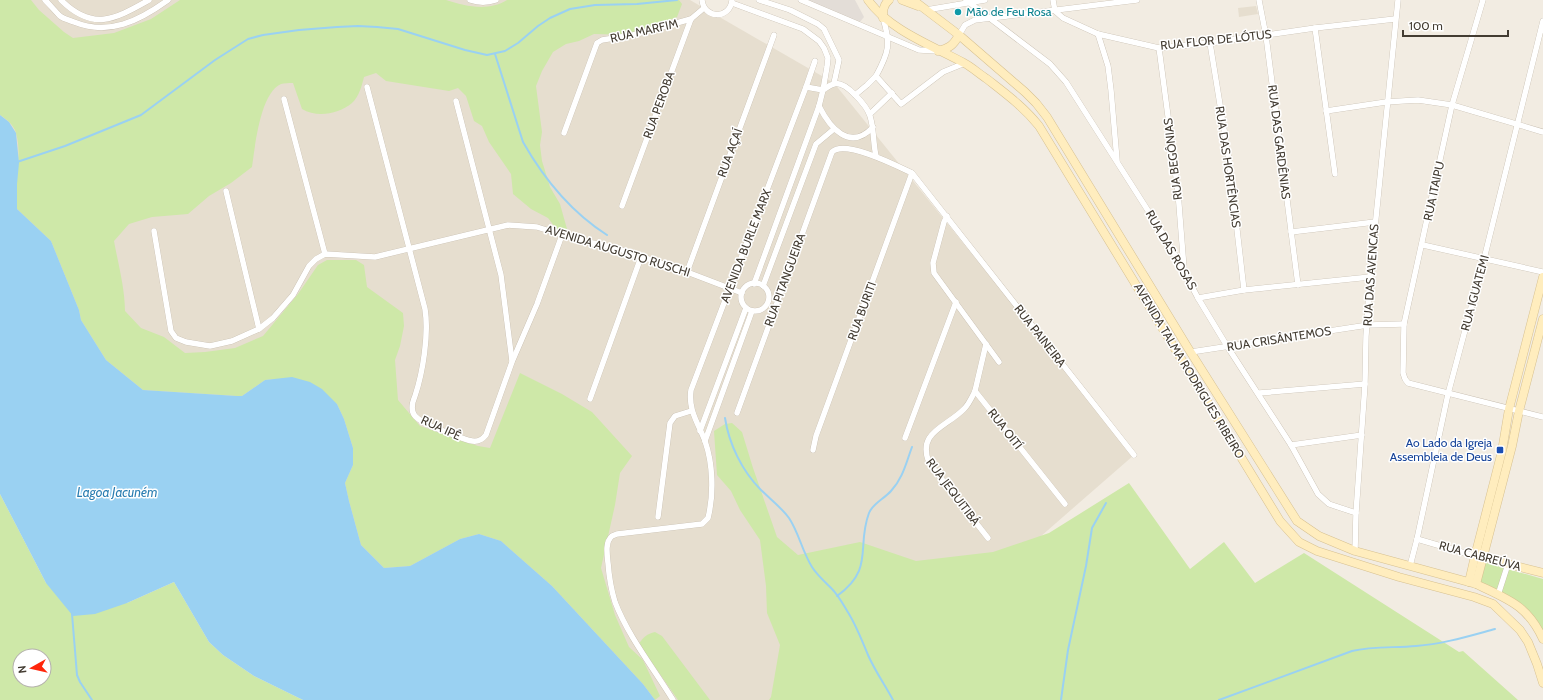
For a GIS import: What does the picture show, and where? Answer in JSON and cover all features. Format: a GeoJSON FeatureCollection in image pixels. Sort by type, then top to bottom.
{"type":"FeatureCollection","features":[{"type":"Feature","properties":{"kind":"main road","name":"AVENIDA TALMA RODRIGUES RIBEIRO"},"geometry":{"type":"LineString","coordinates":[[868,0],[883,18],[938,51],[965,63],[1030,114],[1039,126],[1280,521],[1299,542],[1317,551],[1399,577],[1474,597],[1493,604],[1520,630],[1528,642],[1543,683]]}},
{"type":"Feature","properties":{"kind":"main road"},"geometry":{"type":"LineString","coordinates":[[883,18],[884,8],[889,0]]}},
{"type":"Feature","properties":{"kind":"main road"},"geometry":{"type":"LineString","coordinates":[[902,0],[926,10]]}},
{"type":"Feature","properties":{"kind":"main road","name":"AVENIDA TALMA RODRIGUES RIBEIRO"},"geometry":{"type":"LineString","coordinates":[[914,0],[959,35],[1036,103],[1047,118],[1297,521],[1319,536],[1355,551],[1473,583],[1521,608],[1543,639]]}},
{"type":"Feature","properties":{"kind":"main road"},"geometry":{"type":"LineString","coordinates":[[938,51],[953,46],[959,35]]}},
{"type":"Feature","properties":{"kind":"main road"},"geometry":{"type":"LineString","coordinates":[[1473,583],[1502,451],[1509,409],[1543,277]]}},
{"type":"Feature","properties":{"kind":"main road"},"geometry":{"type":"LineString","coordinates":[[1479,557],[1512,446],[1519,411],[1543,318]]}},
{"type":"Feature","properties":{"kind":"main road","name":"RUA CABREÚVA"},"geometry":{"type":"LineString","coordinates":[[1479,557],[1543,573]]}},
{"type":"Feature","properties":{"kind":"street"},"geometry":{"type":"LineString","coordinates":[[45,0],[61,17],[83,26],[102,28],[125,24],[168,0]]}},
{"type":"Feature","properties":{"kind":"street"},"geometry":{"type":"LineString","coordinates":[[61,0],[82,16],[104,20],[115,18],[149,0]]}},
{"type":"Feature","properties":{"kind":"street"},"geometry":{"type":"LineString","coordinates":[[470,0],[478,2],[490,2],[496,0]]}},
{"type":"Feature","properties":{"kind":"street"},"geometry":{"type":"LineString","coordinates":[[702,0],[704,8],[708,12],[717,15],[726,12],[732,2]]}},
{"type":"Feature","properties":{"kind":"street"},"geometry":{"type":"LineString","coordinates":[[759,0],[790,10],[818,24],[824,30],[839,60],[834,84]]}},
{"type":"Feature","properties":{"kind":"street"},"geometry":{"type":"LineString","coordinates":[[801,0],[919,50],[938,51]]}},
{"type":"Feature","properties":{"kind":"street"},"geometry":{"type":"LineString","coordinates":[[926,10],[967,1],[985,0]]}},
{"type":"Feature","properties":{"kind":"street"},"geometry":{"type":"LineString","coordinates":[[1053,0],[1055,11]]}},
{"type":"Feature","properties":{"kind":"street"},"geometry":{"type":"LineString","coordinates":[[959,35],[969,22],[1137,0]]}},
{"type":"Feature","properties":{"kind":"street","name":"RUA DAS GARDÊNIAS"},"geometry":{"type":"LineString","coordinates":[[1259,0],[1266,36],[1298,285]]}},
{"type":"Feature","properties":{"kind":"street","name":"RUA DAS AVENCAS"},"geometry":{"type":"LineString","coordinates":[[1355,551],[1356,513],[1365,384],[1366,336],[1368,325],[1374,222],[1398,0]]}},
{"type":"Feature","properties":{"kind":"street","name":"RUA ITAIPU"},"geometry":{"type":"LineString","coordinates":[[1448,394],[1408,383],[1405,379],[1403,373],[1404,324],[1423,245],[1452,105],[1483,0]]}},
{"type":"Feature","properties":{"kind":"street","name":"RUA DAS ROSAS"},"geometry":{"type":"LineString","coordinates":[[967,1],[1050,64],[1066,82],[1184,270],[1198,298],[1291,445],[1318,494],[1329,504],[1356,513]]}},
{"type":"Feature","properties":{"kind":"street","name":"AVENIDA BURLE MARX"},"geometry":{"type":"LineString","coordinates":[[732,2],[803,29],[819,40],[828,58],[819,106],[754,284]]}},
{"type":"Feature","properties":{"kind":"street","name":"RUA PEROBA"},"geometry":{"type":"LineString","coordinates":[[622,206],[691,19],[704,8]]}},
{"type":"Feature","properties":{"kind":"street","name":"RUA FLOR DE LÓTUS"},"geometry":{"type":"LineString","coordinates":[[1055,11],[1063,18],[1098,34],[1159,48],[1210,44],[1315,28],[1395,19]]}},
{"type":"Feature","properties":{"kind":"street"},"geometry":{"type":"LineString","coordinates":[[855,95],[876,76],[887,55],[888,36],[883,18]]}},
{"type":"Feature","properties":{"kind":"street","name":"RUA MARFIM"},"geometry":{"type":"LineString","coordinates":[[564,133],[597,43],[602,40],[633,35],[691,19]]}},
{"type":"Feature","properties":{"kind":"street","name":"RUA IGUATEMI"},"geometry":{"type":"LineString","coordinates":[[1410,566],[1448,394],[1484,259],[1543,22]]}},
{"type":"Feature","properties":{"kind":"street"},"geometry":{"type":"LineString","coordinates":[[1315,28],[1335,174]]}},
{"type":"Feature","properties":{"kind":"street"},"geometry":{"type":"LineString","coordinates":[[1098,34],[1108,66],[1112,90],[1117,162]]}},
{"type":"Feature","properties":{"kind":"street","name":"RUA AÇAÍ"},"geometry":{"type":"LineString","coordinates":[[687,272],[774,35]]}},
{"type":"Feature","properties":{"kind":"street","name":"RUA DAS HORTÊNCIAS"},"geometry":{"type":"LineString","coordinates":[[1210,44],[1229,160],[1244,290]]}},
{"type":"Feature","properties":{"kind":"street","name":"RUA BEGÔNIAS"},"geometry":{"type":"LineString","coordinates":[[1159,48],[1178,192],[1184,270]]}},
{"type":"Feature","properties":{"kind":"street","name":"AVENIDA BURLE MARX"},"geometry":{"type":"LineString","coordinates":[[673,700],[627,627],[616,603],[611,586],[606,553],[610,538],[612,536],[702,524],[706,522],[708,518],[712,487],[709,461],[705,441],[691,411],[691,390],[815,61]]}},
{"type":"Feature","properties":{"kind":"street"},"geometry":{"type":"LineString","coordinates":[[876,76],[901,104],[943,72],[965,63]]}},
{"type":"Feature","properties":{"kind":"street"},"geometry":{"type":"LineString","coordinates":[[806,87],[823,90],[834,84],[840,84],[855,95],[870,114],[876,156],[912,173]]}},
{"type":"Feature","properties":{"kind":"street"},"geometry":{"type":"LineString","coordinates":[[367,87],[409,248]]}},
{"type":"Feature","properties":{"kind":"street"},"geometry":{"type":"LineString","coordinates":[[870,114],[892,94]]}},
{"type":"Feature","properties":{"kind":"street"},"geometry":{"type":"LineString","coordinates":[[154,231],[171,330],[176,338],[186,342],[210,346],[220,345],[232,342],[259,329],[273,318],[293,295],[309,266],[316,259],[325,254],[284,99]]}},
{"type":"Feature","properties":{"kind":"street"},"geometry":{"type":"LineString","coordinates":[[1326,111],[1386,102],[1418,100],[1452,105],[1543,132]]}},
{"type":"Feature","properties":{"kind":"street"},"geometry":{"type":"LineString","coordinates":[[456,101],[501,275],[512,362]]}},
{"type":"Feature","properties":{"kind":"street"},"geometry":{"type":"LineString","coordinates":[[819,106],[826,120],[834,129],[848,138],[854,139],[861,137],[873,127]]}},
{"type":"Feature","properties":{"kind":"street"},"geometry":{"type":"LineString","coordinates":[[763,286],[816,144],[834,129]]}},
{"type":"Feature","properties":{"kind":"street"},"geometry":{"type":"LineString","coordinates":[[861,137],[873,142]]}},
{"type":"Feature","properties":{"kind":"street","name":"RUA PITANGUEIRA"},"geometry":{"type":"LineString","coordinates":[[737,413],[832,152],[835,149],[846,148],[876,156]]}},
{"type":"Feature","properties":{"kind":"street","name":"RUA PAINEIRA"},"geometry":{"type":"LineString","coordinates":[[912,173],[1134,455]]}},
{"type":"Feature","properties":{"kind":"street","name":"RUA BURITI"},"geometry":{"type":"LineString","coordinates":[[813,450],[816,436],[912,173]]}},
{"type":"Feature","properties":{"kind":"street"},"geometry":{"type":"LineString","coordinates":[[226,191],[259,329]]}},
{"type":"Feature","properties":{"kind":"street"},"geometry":{"type":"LineString","coordinates":[[947,216],[933,263],[934,273],[999,362]]}},
{"type":"Feature","properties":{"kind":"street"},"geometry":{"type":"LineString","coordinates":[[1291,232],[1374,222]]}},
{"type":"Feature","properties":{"kind":"street","name":"AVENIDA AUGUSTO RUSCHI"},"geometry":{"type":"LineString","coordinates":[[325,254],[375,256],[490,229],[518,224],[538,226],[578,240],[616,248],[730,287],[742,293]]}},
{"type":"Feature","properties":{"kind":"street"},"geometry":{"type":"LineString","coordinates":[[512,362],[537,304],[562,235]]}},
{"type":"Feature","properties":{"kind":"street"},"geometry":{"type":"LineString","coordinates":[[1423,245],[1543,272]]}},
{"type":"Feature","properties":{"kind":"street","name":"RUA IPÊ"},"geometry":{"type":"LineString","coordinates":[[409,248],[427,320],[423,367],[412,405],[414,415],[423,422],[472,442],[482,439],[486,435],[512,362]]}},
{"type":"Feature","properties":{"kind":"street"},"geometry":{"type":"LineString","coordinates":[[590,399],[641,257]]}},
{"type":"Feature","properties":{"kind":"street"},"geometry":{"type":"LineString","coordinates":[[1198,298],[1244,290],[1370,277]]}},
{"type":"Feature","properties":{"kind":"street"},"geometry":{"type":"LineString","coordinates":[[754,284],[763,286],[768,294],[767,303],[762,309],[752,311],[746,308],[742,302],[742,293],[746,287],[754,284]]}},
{"type":"Feature","properties":{"kind":"street"},"geometry":{"type":"LineString","coordinates":[[905,438],[956,302]]}},
{"type":"Feature","properties":{"kind":"street"},"geometry":{"type":"LineString","coordinates":[[767,303],[776,306]]}},
{"type":"Feature","properties":{"kind":"street","name":"AVENIDA BURLE MARX"},"geometry":{"type":"LineString","coordinates":[[700,431],[746,308]]}},
{"type":"Feature","properties":{"kind":"street"},"geometry":{"type":"LineString","coordinates":[[705,441],[752,311]]}},
{"type":"Feature","properties":{"kind":"street","name":"RUA CRISÂNTEMOS"},"geometry":{"type":"LineString","coordinates":[[1191,352],[1368,325],[1404,324]]}},
{"type":"Feature","properties":{"kind":"street"},"geometry":{"type":"LineString","coordinates":[[975,391],[986,344]]}},
{"type":"Feature","properties":{"kind":"street"},"geometry":{"type":"LineString","coordinates":[[1259,394],[1365,384]]}},
{"type":"Feature","properties":{"kind":"street","name":"RUA OITÍ"},"geometry":{"type":"LineString","coordinates":[[975,391],[1065,504]]}},
{"type":"Feature","properties":{"kind":"street","name":"RUA JEQUITIBÁ"},"geometry":{"type":"LineString","coordinates":[[975,391],[964,409],[929,437],[926,444],[926,454],[929,463],[988,538]]}},
{"type":"Feature","properties":{"kind":"street"},"geometry":{"type":"LineString","coordinates":[[1448,394],[1543,417]]}},
{"type":"Feature","properties":{"kind":"street"},"geometry":{"type":"LineString","coordinates":[[658,517],[670,423],[675,416],[691,411]]}},
{"type":"Feature","properties":{"kind":"street"},"geometry":{"type":"LineString","coordinates":[[1291,445],[1362,435]]}},
{"type":"Feature","properties":{"kind":"street","name":"RUA CABREÚVA"},"geometry":{"type":"LineString","coordinates":[[1417,539],[1479,557]]}},
{"type":"Feature","properties":{"kind":"street"},"geometry":{"type":"LineString","coordinates":[[1498,595],[1508,564]]}},
{"type":"Feature","properties":{"kind":"shaded area"},"geometry":{"type":"Polygon","coordinates":[[[0,0],[690,0],[834,83],[1134,455],[853,700],[597,700],[0,381],[0,0]]]}},
{"type":"Feature","properties":{"kind":"shaded area"},"geometry":{"type":"Polygon","coordinates":[[[805,0],[855,0],[864,17],[859,23],[805,0]]]}},
{"type":"Feature","properties":{"kind":"shaded area"},"geometry":{"type":"Polygon","coordinates":[[[1256,6],[1258,14],[1239,17],[1238,8],[1256,6]]]}},
{"type":"Feature","properties":{"kind":"green space"},"geometry":{"type":"Polygon","coordinates":[[[0,0],[31,0],[39,10],[73,38],[114,33],[151,19],[180,0],[446,0],[469,6],[484,7],[500,4],[507,0],[679,0],[682,4],[677,17],[631,35],[594,34],[579,41],[566,44],[553,52],[542,71],[536,86],[542,132],[540,145],[542,161],[550,187],[560,204],[567,229],[558,231],[548,218],[531,209],[513,194],[511,174],[489,142],[482,126],[474,121],[466,96],[458,88],[449,91],[386,81],[376,73],[364,77],[358,94],[352,103],[341,110],[328,114],[308,112],[302,109],[293,83],[281,84],[274,89],[263,109],[257,134],[252,167],[231,183],[209,196],[188,214],[152,217],[129,224],[114,241],[123,285],[125,311],[141,328],[164,337],[185,353],[235,348],[263,336],[298,294],[318,265],[327,260],[356,260],[364,265],[367,287],[403,313],[404,326],[400,346],[395,360],[398,400],[420,426],[478,446],[490,448],[520,373],[562,394],[592,412],[632,456],[620,473],[615,505],[601,568],[615,615],[629,647],[643,660],[660,696],[655,700],[643,684],[552,586],[501,541],[479,534],[460,539],[410,566],[384,568],[361,545],[345,483],[353,465],[353,448],[344,419],[337,404],[276,379],[265,380],[242,396],[143,390],[106,360],[81,320],[79,310],[51,241],[17,209],[16,190],[19,152],[18,142],[14,127],[0,115],[0,0]]]}},
{"type":"Feature","properties":{"kind":"green space"},"geometry":{"type":"Polygon","coordinates":[[[732,423],[742,432],[777,537],[798,555],[860,542],[916,561],[993,552],[1049,533],[1129,483],[1190,569],[1224,542],[1255,583],[1304,553],[1459,652],[1463,651],[1518,700],[769,700],[771,697],[780,645],[767,613],[766,586],[760,540],[740,510],[731,491],[717,475],[714,431],[725,424],[732,423]]]}},
{"type":"Feature","properties":{"kind":"green space"},"geometry":{"type":"Polygon","coordinates":[[[0,494],[46,583],[127,603],[174,582],[209,642],[223,655],[254,676],[303,700],[0,700],[0,494]]]}},
{"type":"Feature","properties":{"kind":"green space"},"geometry":{"type":"Polygon","coordinates":[[[1483,562],[1543,579],[1543,634],[1533,619],[1477,584],[1483,562]]]}},
{"type":"Feature","properties":{"kind":"green space"},"geometry":{"type":"Polygon","coordinates":[[[655,632],[662,636],[710,700],[678,700],[639,644],[646,636],[655,632]]]}},
{"type":"Feature","properties":{"kind":"water","name":"Lagoa Jacuném"},"geometry":{"type":"Polygon","coordinates":[[[0,115],[9,122],[16,133],[19,163],[17,209],[51,241],[79,310],[81,320],[106,360],[143,390],[242,396],[265,380],[292,377],[310,382],[322,389],[337,404],[344,419],[353,448],[353,465],[345,483],[361,545],[384,568],[410,566],[460,539],[479,534],[501,541],[552,586],[643,684],[655,700],[303,700],[254,676],[223,655],[209,642],[174,582],[127,603],[95,614],[73,616],[46,583],[0,494],[0,115]]]}},
{"type":"Feature","properties":{"kind":"waterway"},"geometry":{"type":"LineString","coordinates":[[17,162],[65,146],[141,115],[215,60],[248,39],[263,35],[337,27],[377,27],[398,29],[465,50],[487,55],[505,51],[518,43],[550,18],[570,9],[595,5],[637,4],[677,0]]}},
{"type":"Feature","properties":{"kind":"waterway"},"geometry":{"type":"LineString","coordinates":[[495,54],[523,142],[531,156],[559,194],[582,216],[607,235]]}},
{"type":"Feature","properties":{"kind":"waterway"},"geometry":{"type":"LineString","coordinates":[[725,418],[733,447],[742,466],[754,483],[783,510],[789,518],[812,567],[837,595],[852,619],[871,661],[893,700]]}},
{"type":"Feature","properties":{"kind":"waterway"},"geometry":{"type":"LineString","coordinates":[[837,596],[849,586],[860,567],[865,525],[869,513],[873,506],[888,494],[895,486],[904,470],[912,447]]}},
{"type":"Feature","properties":{"kind":"waterway"},"geometry":{"type":"LineString","coordinates":[[1061,700],[1068,650],[1086,566],[1092,528],[1106,503]]}},
{"type":"Feature","properties":{"kind":"waterway"},"geometry":{"type":"LineString","coordinates":[[72,614],[77,675],[92,700]]}},
{"type":"Feature","properties":{"kind":"waterway"},"geometry":{"type":"LineString","coordinates":[[1219,700],[1352,651],[1368,648],[1426,645],[1495,629]]}},
{"type":"Feature","properties":{"kind":"place","name":"Mão de Feu Rosa"},"geometry":{"type":"Point","coordinates":[958,12]}},
{"type":"Feature","properties":{"kind":"place","name":"Ao Lado da Igreja Assembleia de Deus"},"geometry":{"type":"Point","coordinates":[1500,450]}}]}
